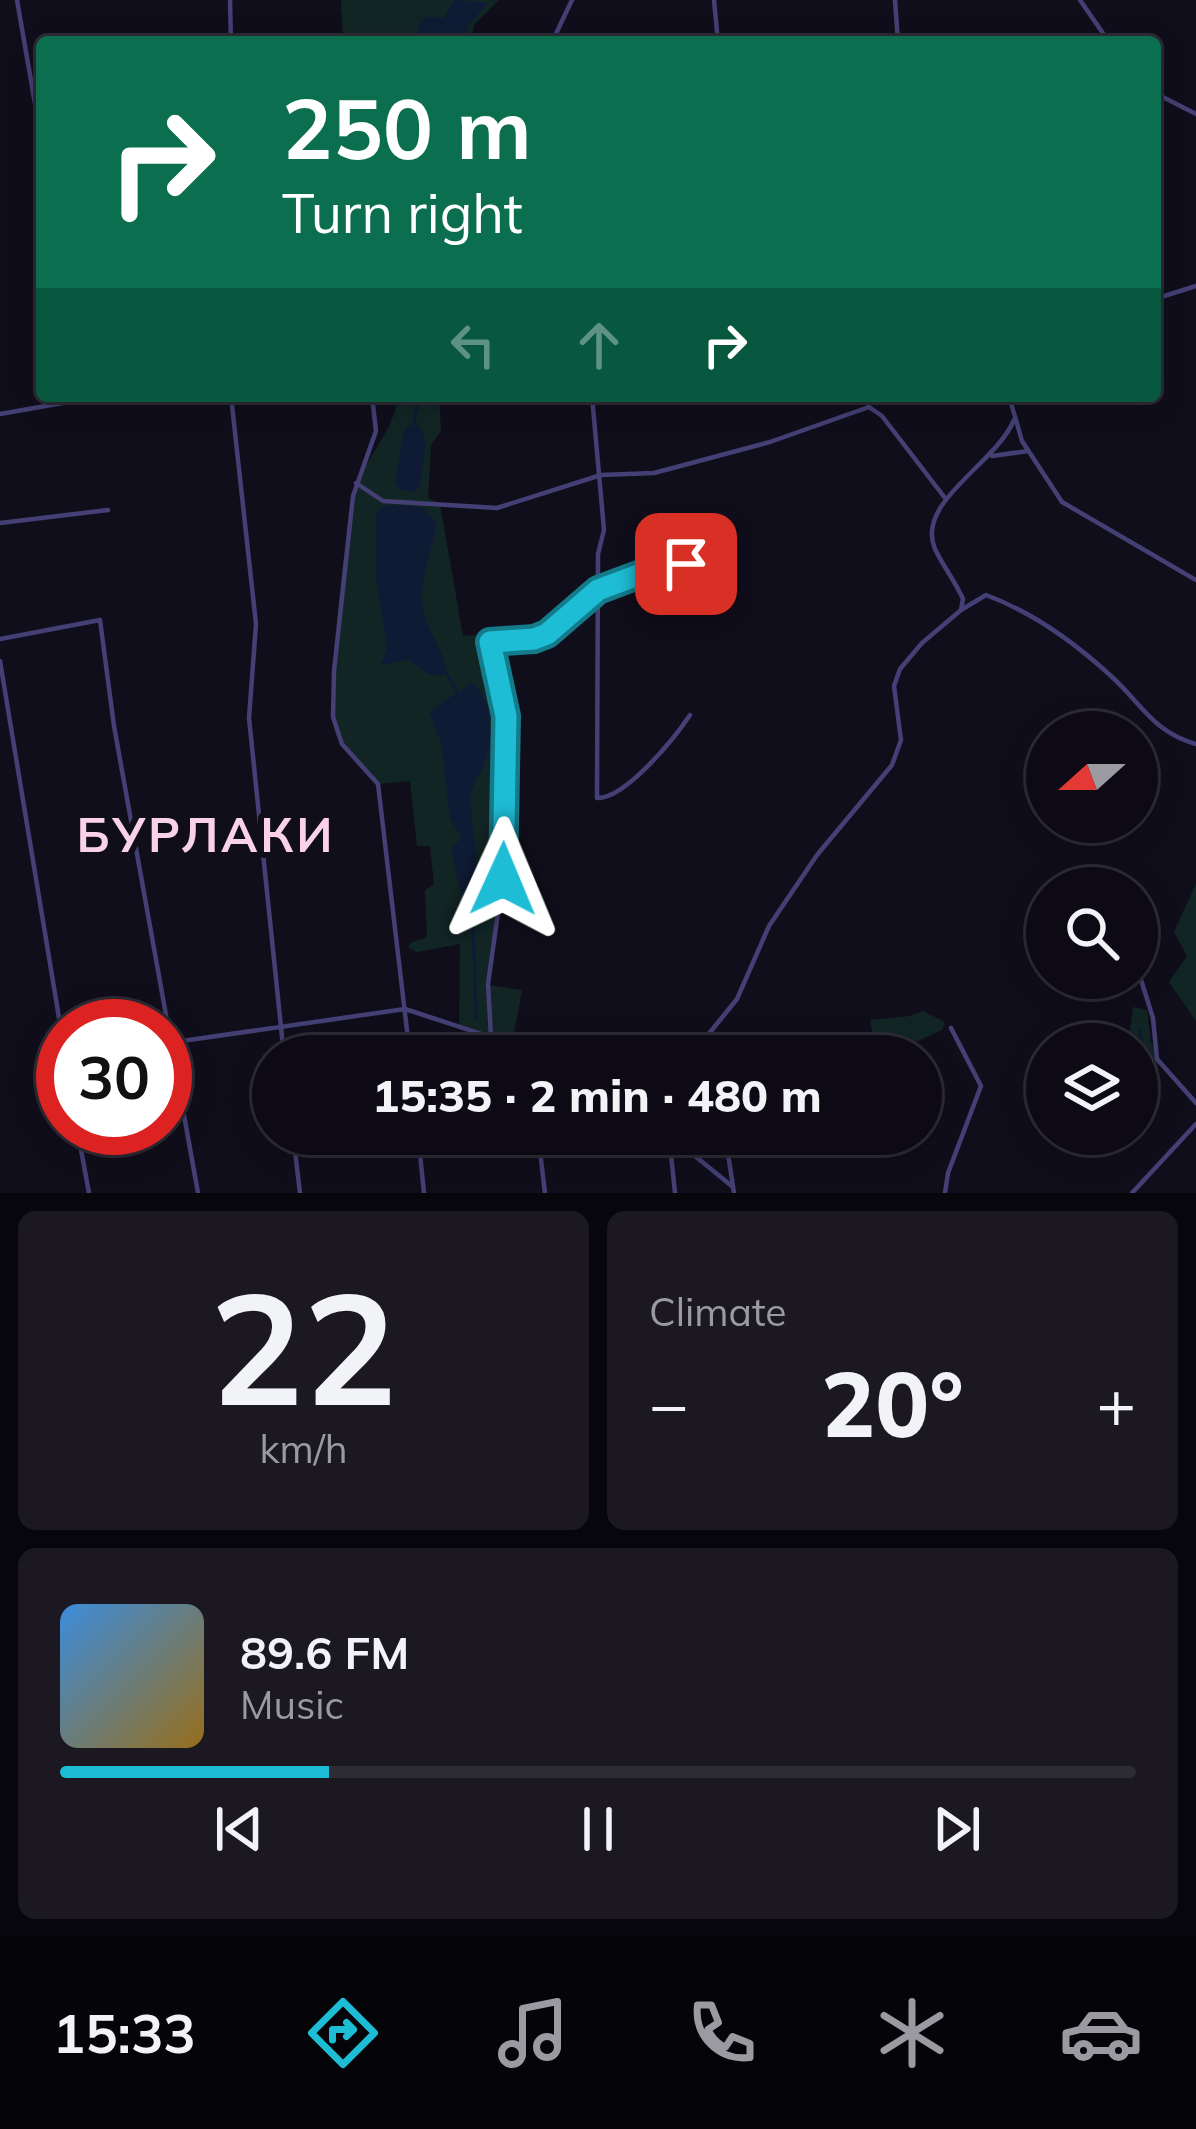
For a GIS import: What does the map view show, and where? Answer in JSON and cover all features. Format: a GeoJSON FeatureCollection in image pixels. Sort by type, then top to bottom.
{"type":"FeatureCollection","features":[{"type":"Feature","properties":{"kind":"street"},"geometry":{"type":"LineString","coordinates":[[17,0],[36,92]]}},
{"type":"Feature","properties":{"kind":"street"},"geometry":{"type":"LineString","coordinates":[[230,0],[231,36]]}},
{"type":"Feature","properties":{"kind":"street"},"geometry":{"type":"LineString","coordinates":[[555,36],[572,0]]}},
{"type":"Feature","properties":{"kind":"street"},"geometry":{"type":"LineString","coordinates":[[715,0],[718,36]]}},
{"type":"Feature","properties":{"kind":"street"},"geometry":{"type":"LineString","coordinates":[[895,0],[898,36]]}},
{"type":"Feature","properties":{"kind":"street"},"geometry":{"type":"LineString","coordinates":[[1079,0],[1105,36]]}},
{"type":"Feature","properties":{"kind":"street"},"geometry":{"type":"LineString","coordinates":[[1161,96],[1196,114]]}},
{"type":"Feature","properties":{"kind":"street"},"geometry":{"type":"LineString","coordinates":[[1161,297],[1196,286]]}},
{"type":"Feature","properties":{"kind":"street"},"geometry":{"type":"LineString","coordinates":[[0,414],[69,402]]}},
{"type":"Feature","properties":{"kind":"street"},"geometry":{"type":"LineString","coordinates":[[232,402],[256,624],[249,718],[282,1035]]}},
{"type":"Feature","properties":{"kind":"street"},"geometry":{"type":"LineString","coordinates":[[373,402],[376,431],[356,483],[334,670],[334,728],[348,753],[378,784],[408,1035]]}},
{"type":"Feature","properties":{"kind":"street"},"geometry":{"type":"LineString","coordinates":[[593,402],[604,530],[598,554],[597,798],[610,797],[625,786],[674,739],[690,715]]}},
{"type":"Feature","properties":{"kind":"street"},"geometry":{"type":"LineString","coordinates":[[868,402],[945,499]]}},
{"type":"Feature","properties":{"kind":"street"},"geometry":{"type":"LineString","coordinates":[[1012,402],[1028,452],[1072,511],[1196,580]]}},
{"type":"Feature","properties":{"kind":"street"},"geometry":{"type":"LineString","coordinates":[[356,483],[383,501],[497,508],[601,475],[654,473],[770,442],[869,407]]}},
{"type":"Feature","properties":{"kind":"street"},"geometry":{"type":"LineString","coordinates":[[961,610],[963,598],[934,548],[930,525],[945,499],[1005,440],[1014,420]]}},
{"type":"Feature","properties":{"kind":"street"},"geometry":{"type":"LineString","coordinates":[[992,456],[1028,452]]}},
{"type":"Feature","properties":{"kind":"street"},"geometry":{"type":"LineString","coordinates":[[0,523],[108,510]]}},
{"type":"Feature","properties":{"kind":"street"},"geometry":{"type":"LineString","coordinates":[[490,1035],[488,984],[504,870],[506,716],[488,647],[496,640],[547,634],[598,590],[654,569],[686,564]]}},
{"type":"Feature","properties":{"kind":"street"},"geometry":{"type":"LineString","coordinates":[[708,1035],[736,999],[769,926],[793,890],[892,765],[901,740],[894,686],[900,669],[922,643],[986,595],[1066,638],[1134,696],[1152,723],[1176,739],[1196,744]]}},
{"type":"Feature","properties":{"kind":"street"},"geometry":{"type":"LineString","coordinates":[[0,639],[100,620],[114,725],[165,999]]}},
{"type":"Feature","properties":{"kind":"street"},"geometry":{"type":"LineString","coordinates":[[0,661],[56,999]]}},
{"type":"Feature","properties":{"kind":"street"},"geometry":{"type":"LineString","coordinates":[[1147,999],[1156,1059],[1196,1103]]}},
{"type":"Feature","properties":{"kind":"street"},"geometry":{"type":"LineString","coordinates":[[192,1039],[405,1009],[484,1035]]}},
{"type":"Feature","properties":{"kind":"street"},"geometry":{"type":"LineString","coordinates":[[945,1193],[948,1172],[981,1086],[952,1028]]}},
{"type":"Feature","properties":{"kind":"street"},"geometry":{"type":"LineString","coordinates":[[1132,1193],[1196,1124]]}},
{"type":"Feature","properties":{"kind":"street"},"geometry":{"type":"LineString","coordinates":[[82,1155],[89,1193]]}},
{"type":"Feature","properties":{"kind":"street"},"geometry":{"type":"LineString","coordinates":[[192,1155],[198,1193]]}},
{"type":"Feature","properties":{"kind":"street"},"geometry":{"type":"LineString","coordinates":[[295,1155],[300,1193]]}},
{"type":"Feature","properties":{"kind":"street"},"geometry":{"type":"LineString","coordinates":[[420,1155],[424,1193]]}},
{"type":"Feature","properties":{"kind":"street"},"geometry":{"type":"LineString","coordinates":[[540,1155],[545,1193]]}},
{"type":"Feature","properties":{"kind":"street"},"geometry":{"type":"LineString","coordinates":[[671,1155],[675,1193]]}},
{"type":"Feature","properties":{"kind":"street"},"geometry":{"type":"LineString","coordinates":[[693,1155],[734,1190]]}},
{"type":"Feature","properties":{"kind":"street"},"geometry":{"type":"LineString","coordinates":[[728,1155],[734,1190]]}},
{"type":"Feature","properties":{"kind":"green space"},"geometry":{"type":"Polygon","coordinates":[[[341,0],[499,0],[475,24],[471,36],[343,36],[341,0]]]}},
{"type":"Feature","properties":{"kind":"green space"},"geometry":{"type":"Polygon","coordinates":[[[397,402],[439,402],[441,431],[431,445],[428,498],[440,504],[463,636],[478,635],[493,662],[502,701],[506,802],[489,985],[522,990],[514,1035],[480,1035],[459,1029],[460,944],[417,952],[409,948],[410,943],[427,937],[425,890],[434,884],[430,846],[417,846],[410,781],[378,784],[336,735],[335,658],[353,496],[397,402]]]}},
{"type":"Feature","properties":{"kind":"green space"},"geometry":{"type":"Polygon","coordinates":[[[1196,884],[1196,1021],[1169,982],[1187,956],[1174,932],[1196,884]]]}},
{"type":"Feature","properties":{"kind":"green space"},"geometry":{"type":"Polygon","coordinates":[[[1133,1007],[1147,1010],[1149,1023],[1131,1023],[1133,1007]]]}},
{"type":"Feature","properties":{"kind":"green space"},"geometry":{"type":"Polygon","coordinates":[[[923,1011],[945,1022],[942,1030],[931,1035],[873,1035],[870,1020],[923,1011]]]}},
{"type":"Feature","properties":{"kind":"water"},"geometry":{"type":"Polygon","coordinates":[[[458,0],[488,3],[465,36],[418,36],[418,27],[427,17],[446,18],[458,0]]]}},
{"type":"Feature","properties":{"kind":"water"},"geometry":{"type":"Polygon","coordinates":[[[418,425],[426,440],[420,488],[401,490],[395,483],[403,433],[408,426],[418,425]]]}},
{"type":"Feature","properties":{"kind":"water"},"geometry":{"type":"Polygon","coordinates":[[[388,505],[423,507],[437,523],[422,598],[445,665],[446,673],[440,675],[408,660],[380,665],[387,649],[376,577],[376,517],[388,505]]]}},
{"type":"Feature","properties":{"kind":"water"},"geometry":{"type":"Polygon","coordinates":[[[471,683],[484,698],[490,731],[488,754],[470,798],[481,907],[473,917],[454,864],[452,848],[461,838],[450,818],[441,743],[429,712],[471,683]]]}},
{"type":"Feature","properties":{"kind":"waterway"},"geometry":{"type":"LineString","coordinates":[[446,17],[456,0]]}},
{"type":"Feature","properties":{"kind":"waterway"},"geometry":{"type":"LineString","coordinates":[[414,424],[417,402]]}},
{"type":"Feature","properties":{"kind":"waterway"},"geometry":{"type":"LineString","coordinates":[[445,671],[458,693]]}},
{"type":"Feature","properties":{"kind":"waterway"},"geometry":{"type":"LineString","coordinates":[[473,918],[476,1018]]}},
{"type":"Feature","properties":{"kind":"district","name":"БУРЛАКИ"},"geometry":{"type":"Point","coordinates":[206,834]}},
{"type":"Feature","properties":{"kind":"route"},"geometry":{"type":"LineString","coordinates":[[503,879],[506,716],[490,642],[547,634],[598,590],[654,569],[686,564]]}}]}
